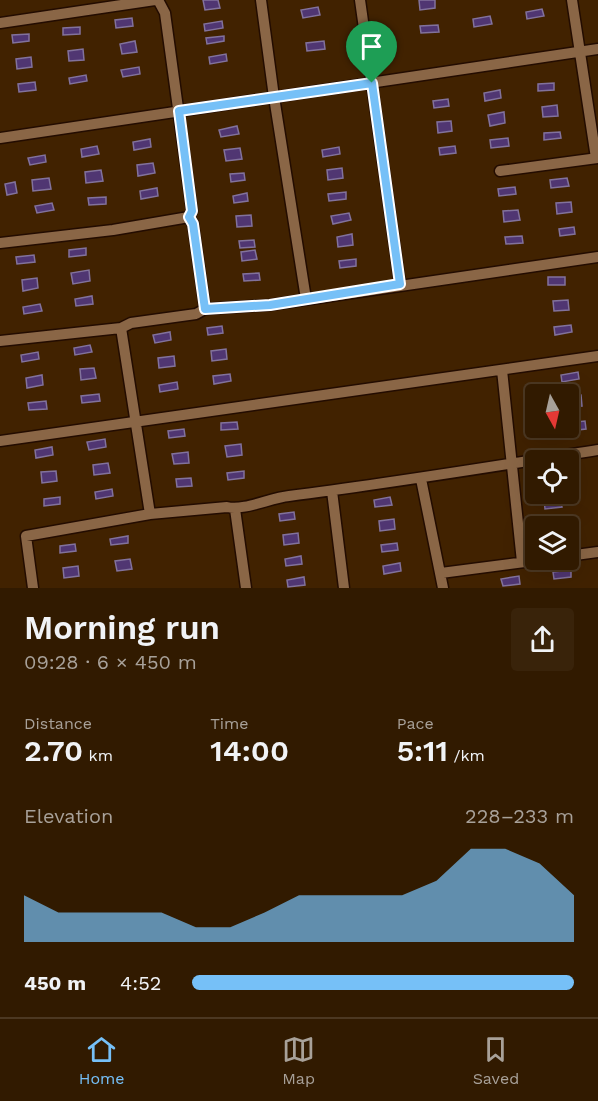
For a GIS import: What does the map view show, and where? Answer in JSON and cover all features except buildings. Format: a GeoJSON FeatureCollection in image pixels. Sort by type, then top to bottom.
{"type":"FeatureCollection","features":[{"type":"Feature","properties":{"kind":"street"},"geometry":{"type":"LineString","coordinates":[[0,23],[157,0],[165,13],[192,211],[189,217]]}},
{"type":"Feature","properties":{"kind":"street"},"geometry":{"type":"LineString","coordinates":[[261,0],[306,299]]}},
{"type":"Feature","properties":{"kind":"street"},"geometry":{"type":"LineString","coordinates":[[360,0],[400,284]]}},
{"type":"Feature","properties":{"kind":"street"},"geometry":{"type":"LineString","coordinates":[[500,171],[597,158],[572,0]]}},
{"type":"Feature","properties":{"kind":"street"},"geometry":{"type":"LineString","coordinates":[[0,138],[598,49]]}},
{"type":"Feature","properties":{"kind":"street"},"geometry":{"type":"LineString","coordinates":[[0,243],[113,230],[189,217]]}},
{"type":"Feature","properties":{"kind":"street"},"geometry":{"type":"LineString","coordinates":[[189,217],[193,224],[205,309]]}},
{"type":"Feature","properties":{"kind":"street"},"geometry":{"type":"LineString","coordinates":[[0,341],[121,328],[131,323],[195,314],[205,309],[270,305],[400,284],[598,257]]}},
{"type":"Feature","properties":{"kind":"street"},"geometry":{"type":"LineString","coordinates":[[121,328],[150,514]]}},
{"type":"Feature","properties":{"kind":"street"},"geometry":{"type":"LineString","coordinates":[[0,441],[598,356]]}},
{"type":"Feature","properties":{"kind":"street"},"geometry":{"type":"LineString","coordinates":[[502,370],[522,562]]}},
{"type":"Feature","properties":{"kind":"street"},"geometry":{"type":"LineString","coordinates":[[33,588],[26,536],[150,514],[235,508],[273,498],[421,479],[598,450]]}},
{"type":"Feature","properties":{"kind":"street"},"geometry":{"type":"LineString","coordinates":[[421,479],[443,588]]}},
{"type":"Feature","properties":{"kind":"street"},"geometry":{"type":"LineString","coordinates":[[332,491],[344,588]]}},
{"type":"Feature","properties":{"kind":"street"},"geometry":{"type":"LineString","coordinates":[[235,508],[246,588]]}},
{"type":"Feature","properties":{"kind":"street"},"geometry":{"type":"LineString","coordinates":[[579,555],[598,552]]}},
{"type":"Feature","properties":{"kind":"street"},"geometry":{"type":"LineString","coordinates":[[441,573],[525,562]]}},
{"type":"Feature","properties":{"kind":"route"},"geometry":{"type":"LineString","coordinates":[[372,83],[400,284],[270,305],[205,309],[193,224],[189,217],[192,211],[179,111],[372,83]]}}]}
